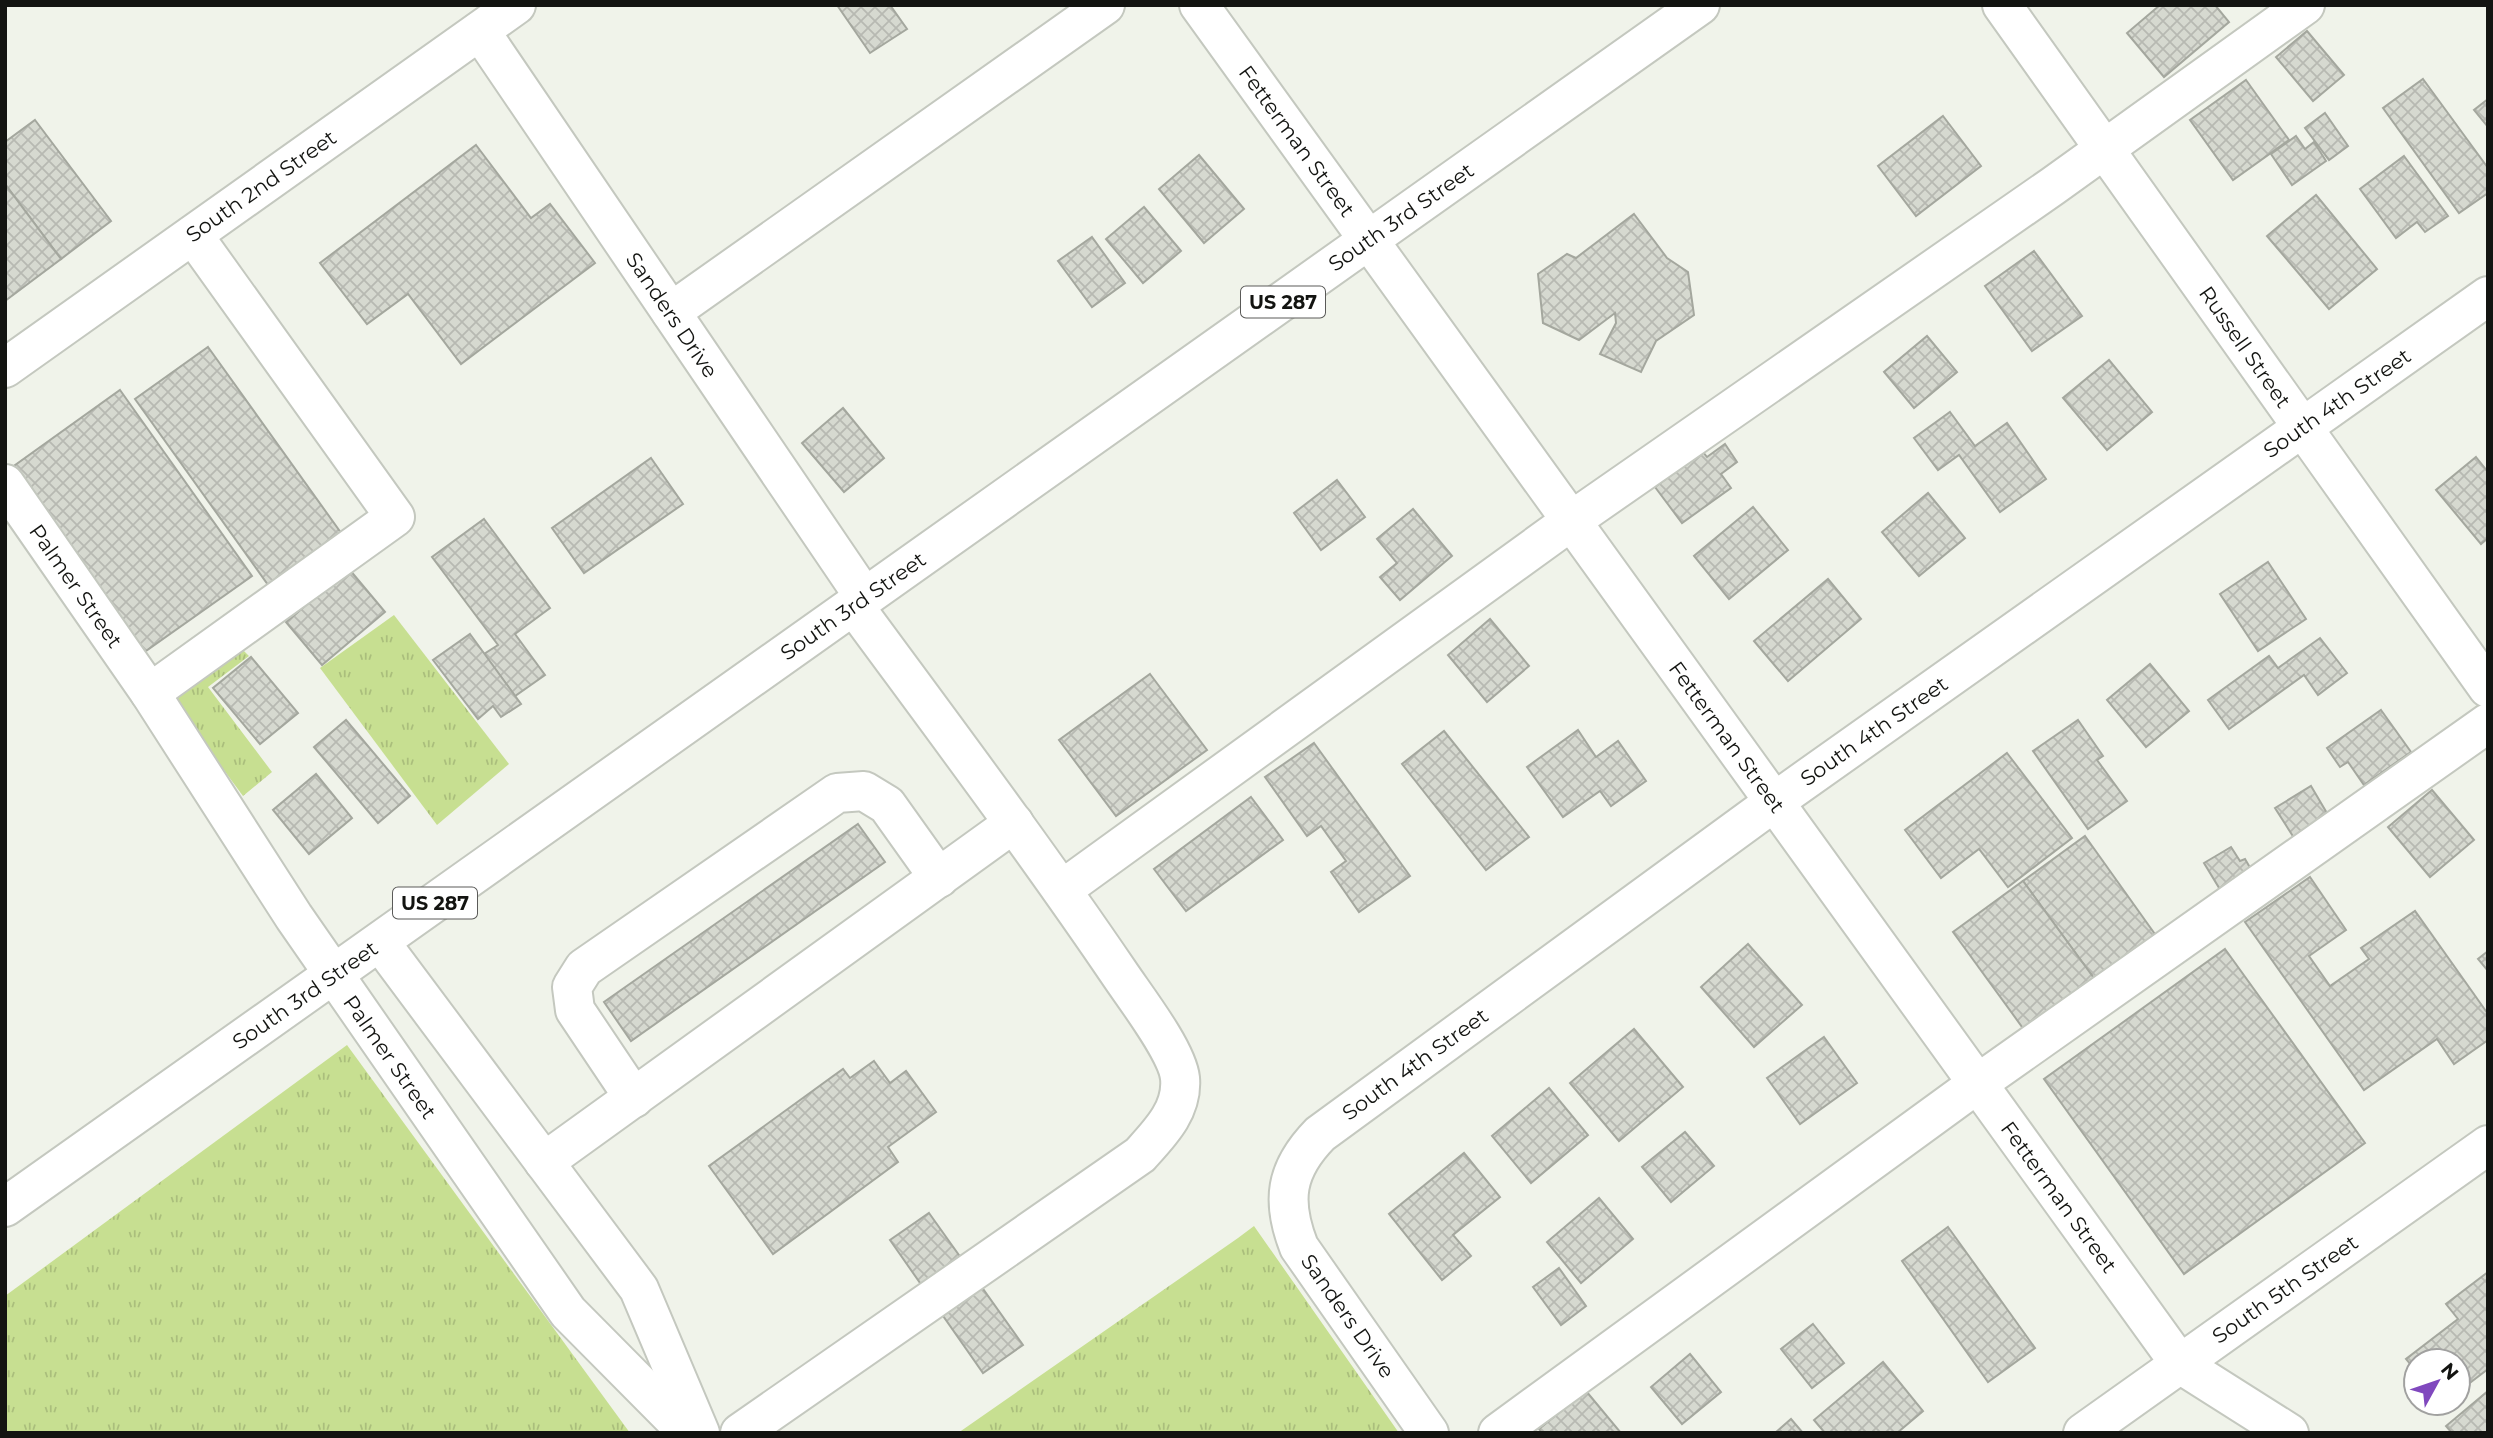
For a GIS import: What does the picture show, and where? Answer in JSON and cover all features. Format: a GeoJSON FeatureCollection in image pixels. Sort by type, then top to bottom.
{"type":"FeatureCollection","features":[{"type":"Feature","properties":{"kind":"street","name":"South 2nd Street"},"geometry":{"type":"LineString","coordinates":[[5,368],[516,5]]}},
{"type":"Feature","properties":{"kind":"street"},"geometry":{"type":"LineString","coordinates":[[671,312],[1105,5]]}},
{"type":"Feature","properties":{"kind":"street","name":"Fetterman Street"},"geometry":{"type":"LineString","coordinates":[[1199,5],[2180,1364],[2289,1433]]}},
{"type":"Feature","properties":{"kind":"street","name":"South 3rd Street"},"geometry":{"type":"LineString","coordinates":[[5,1207],[1700,5]]}},
{"type":"Feature","properties":{"kind":"street","name":"Russell Street"},"geometry":{"type":"LineString","coordinates":[[2002,5],[2488,688]]}},
{"type":"Feature","properties":{"kind":"street"},"geometry":{"type":"LineString","coordinates":[[1063,890],[1571,521],[2105,150],[2305,5]]}},
{"type":"Feature","properties":{"kind":"street","name":"Sanders Drive"},"geometry":{"type":"LineString","coordinates":[[480,31],[671,312],[860,602],[1063,890],[1169,1052],[1180,1075],[1180,1098],[1171,1117],[1140,1155],[740,1433]]}},
{"type":"Feature","properties":{"kind":"street"},"geometry":{"type":"LineString","coordinates":[[150,693],[395,517],[193,234]]}},
{"type":"Feature","properties":{"kind":"street","name":"South 4th Street"},"geometry":{"type":"LineString","coordinates":[[1288,1191],[1299,1161],[1308,1146],[1320,1134],[1774,802],[2488,296]]}},
{"type":"Feature","properties":{"kind":"street","name":"Palmer Street"},"geometry":{"type":"LineString","coordinates":[[5,484],[150,693],[333,975],[568,1312],[688,1433]]}},
{"type":"Feature","properties":{"kind":"street"},"geometry":{"type":"LineString","coordinates":[[1498,1433],[1977,1084],[2488,723]]}},
{"type":"Feature","properties":{"kind":"street"},"geometry":{"type":"LineString","coordinates":[[634,1098],[575,1010],[572,987],[584,968],[837,793],[863,791],[887,806],[939,878]]}},
{"type":"Feature","properties":{"kind":"street"},"geometry":{"type":"LineString","coordinates":[[544,1162],[1014,824]]}},
{"type":"Feature","properties":{"kind":"street"},"geometry":{"type":"LineString","coordinates":[[380,942],[639,1289],[700,1433]]}},
{"type":"Feature","properties":{"kind":"street","name":"South 5th Street"},"geometry":{"type":"LineString","coordinates":[[2083,1433],[2180,1364],[2482,1162]]}},
{"type":"Feature","properties":{"kind":"street","name":"Sanders Drive"},"geometry":{"type":"LineString","coordinates":[[1288,1191],[1290,1223],[1299,1247],[1429,1433]]}},
{"type":"Feature","properties":{"kind":"green space"},"geometry":{"type":"Polygon","coordinates":[[[394,615],[509,764],[437,825],[320,668],[394,615]]]}},
{"type":"Feature","properties":{"kind":"green space"},"geometry":{"type":"Polygon","coordinates":[[[238,645],[249,656],[208,687],[272,772],[243,796],[170,697],[238,645]]]}},
{"type":"Feature","properties":{"kind":"green space"},"geometry":{"type":"Polygon","coordinates":[[[347,1045],[630,1433],[5,1433],[5,1296],[347,1045]]]}},
{"type":"Feature","properties":{"kind":"green space"},"geometry":{"type":"Polygon","coordinates":[[[1254,1226],[1399,1433],[958,1433],[1238,1238],[1254,1226]]]}},
{"type":"Feature","properties":{"kind":"building"},"geometry":{"type":"Polygon","coordinates":[[[837,5],[890,5],[907,29],[870,53],[837,5]]]}},
{"type":"Feature","properties":{"kind":"building"},"geometry":{"type":"Polygon","coordinates":[[[2160,5],[2215,5],[2229,22],[2164,77],[2127,33],[2160,5]]]}},
{"type":"Feature","properties":{"kind":"building"},"geometry":{"type":"Polygon","coordinates":[[[2307,31],[2344,75],[2313,101],[2276,57],[2307,31]]]}},
{"type":"Feature","properties":{"kind":"building"},"geometry":{"type":"Polygon","coordinates":[[[2423,79],[2488,168],[2488,193],[2459,213],[2383,108],[2423,79]]]}},
{"type":"Feature","properties":{"kind":"building"},"geometry":{"type":"Polygon","coordinates":[[[2246,80],[2289,140],[2233,180],[2190,120],[2246,80]]]}},
{"type":"Feature","properties":{"kind":"building"},"geometry":{"type":"Polygon","coordinates":[[[2488,99],[2488,127],[2474,110],[2488,99]]]}},
{"type":"Feature","properties":{"kind":"building"},"geometry":{"type":"Polygon","coordinates":[[[2325,113],[2348,146],[2329,160],[2305,128],[2325,113]]]}},
{"type":"Feature","properties":{"kind":"building"},"geometry":{"type":"Polygon","coordinates":[[[1943,116],[1981,166],[1916,216],[1878,166],[1943,116]]]}},
{"type":"Feature","properties":{"kind":"building"},"geometry":{"type":"Polygon","coordinates":[[[35,120],[111,221],[61,259],[5,184],[5,142],[35,120]]]}},
{"type":"Feature","properties":{"kind":"building"},"geometry":{"type":"Polygon","coordinates":[[[2296,136],[2305,149],[2314,142],[2326,161],[2292,185],[2271,154],[2296,136]]]}},
{"type":"Feature","properties":{"kind":"building"},"geometry":{"type":"Polygon","coordinates":[[[476,145],[531,218],[550,204],[595,263],[461,364],[408,294],[367,324],[320,263],[476,145]]]}},
{"type":"Feature","properties":{"kind":"building"},"geometry":{"type":"Polygon","coordinates":[[[1199,155],[1244,209],[1204,243],[1159,189],[1199,155]]]}},
{"type":"Feature","properties":{"kind":"building"},"geometry":{"type":"Polygon","coordinates":[[[2404,156],[2448,216],[2425,232],[2417,222],[2396,238],[2360,189],[2404,156]]]}},
{"type":"Feature","properties":{"kind":"building"},"geometry":{"type":"Polygon","coordinates":[[[5,184],[61,259],[5,301],[5,184]]]}},
{"type":"Feature","properties":{"kind":"building"},"geometry":{"type":"Polygon","coordinates":[[[2316,195],[2377,269],[2329,309],[2267,236],[2316,195]]]}},
{"type":"Feature","properties":{"kind":"building"},"geometry":{"type":"Polygon","coordinates":[[[1144,207],[1181,251],[1143,283],[1106,239],[1144,207]]]}},
{"type":"Feature","properties":{"kind":"building"},"geometry":{"type":"Polygon","coordinates":[[[1634,214],[1667,258],[1688,272],[1694,315],[1656,341],[1641,372],[1600,354],[1616,323],[1615,313],[1579,340],[1543,323],[1538,274],[1567,254],[1576,258],[1634,214]]]}},
{"type":"Feature","properties":{"kind":"building"},"geometry":{"type":"Polygon","coordinates":[[[1092,237],[1125,283],[1092,307],[1058,261],[1092,237]]]}},
{"type":"Feature","properties":{"kind":"building"},"geometry":{"type":"Polygon","coordinates":[[[2034,251],[2082,316],[2032,351],[1985,286],[2034,251]]]}},
{"type":"Feature","properties":{"kind":"building"},"geometry":{"type":"Polygon","coordinates":[[[1927,336],[1957,372],[1914,408],[1884,372],[1927,336]]]}},
{"type":"Feature","properties":{"kind":"building"},"geometry":{"type":"Polygon","coordinates":[[[208,347],[344,537],[271,589],[135,399],[208,347]]]}},
{"type":"Feature","properties":{"kind":"building"},"geometry":{"type":"Polygon","coordinates":[[[2109,360],[2152,412],[2107,450],[2063,398],[2109,360]]]}},
{"type":"Feature","properties":{"kind":"building"},"geometry":{"type":"Polygon","coordinates":[[[120,390],[252,576],[143,653],[11,468],[120,390]]]}},
{"type":"Feature","properties":{"kind":"building"},"geometry":{"type":"Polygon","coordinates":[[[843,408],[884,458],[844,492],[802,443],[843,408]]]}},
{"type":"Feature","properties":{"kind":"building"},"geometry":{"type":"Polygon","coordinates":[[[1950,412],[1975,446],[2007,423],[2046,479],[2000,512],[1959,455],[1938,470],[1914,438],[1950,412]]]}},
{"type":"Feature","properties":{"kind":"building"},"geometry":{"type":"Polygon","coordinates":[[[1725,444],[1737,462],[1721,474],[1731,488],[1682,523],[1655,487],[1703,452],[1707,457],[1725,444]]]}},
{"type":"Feature","properties":{"kind":"building"},"geometry":{"type":"Polygon","coordinates":[[[2476,457],[2488,472],[2488,538],[2481,544],[2436,490],[2476,457]]]}},
{"type":"Feature","properties":{"kind":"building"},"geometry":{"type":"Polygon","coordinates":[[[651,458],[683,504],[584,573],[552,528],[651,458]]]}},
{"type":"Feature","properties":{"kind":"building"},"geometry":{"type":"Polygon","coordinates":[[[1337,480],[1365,517],[1321,550],[1294,513],[1337,480]]]}},
{"type":"Feature","properties":{"kind":"building"},"geometry":{"type":"Polygon","coordinates":[[[1928,493],[1965,538],[1919,576],[1882,532],[1928,493]]]}},
{"type":"Feature","properties":{"kind":"building"},"geometry":{"type":"Polygon","coordinates":[[[1753,507],[1788,550],[1729,599],[1694,556],[1753,507]]]}},
{"type":"Feature","properties":{"kind":"building"},"geometry":{"type":"Polygon","coordinates":[[[1413,509],[1452,556],[1400,600],[1380,577],[1397,563],[1377,539],[1413,509]]]}},
{"type":"Feature","properties":{"kind":"building"},"geometry":{"type":"Polygon","coordinates":[[[484,519],[550,608],[515,634],[545,675],[515,696],[484,654],[498,645],[432,557],[484,519]]]}},
{"type":"Feature","properties":{"kind":"building"},"geometry":{"type":"Polygon","coordinates":[[[2268,562],[2306,619],[2258,651],[2220,594],[2268,562]]]}},
{"type":"Feature","properties":{"kind":"building"},"geometry":{"type":"Polygon","coordinates":[[[349,569],[385,612],[322,665],[286,622],[349,569]]]}},
{"type":"Feature","properties":{"kind":"building"},"geometry":{"type":"Polygon","coordinates":[[[1828,579],[1861,619],[1788,681],[1754,641],[1828,579]]]}},
{"type":"Feature","properties":{"kind":"building"},"geometry":{"type":"Polygon","coordinates":[[[1490,619],[1529,666],[1487,702],[1448,655],[1490,619]]]}},
{"type":"Feature","properties":{"kind":"building"},"geometry":{"type":"Polygon","coordinates":[[[470,634],[521,704],[501,717],[493,706],[478,719],[433,660],[470,634]]]}},
{"type":"Feature","properties":{"kind":"building"},"geometry":{"type":"Polygon","coordinates":[[[2320,638],[2347,673],[2318,695],[2304,675],[2229,729],[2208,700],[2269,656],[2278,668],[2320,638]]]}},
{"type":"Feature","properties":{"kind":"building"},"geometry":{"type":"Polygon","coordinates":[[[251,657],[298,713],[260,744],[213,688],[251,657]]]}},
{"type":"Feature","properties":{"kind":"building"},"geometry":{"type":"Polygon","coordinates":[[[2150,664],[2189,711],[2146,747],[2107,700],[2150,664]]]}},
{"type":"Feature","properties":{"kind":"building"},"geometry":{"type":"Polygon","coordinates":[[[1150,674],[1207,750],[1116,816],[1059,740],[1150,674]]]}},
{"type":"Feature","properties":{"kind":"building"},"geometry":{"type":"Polygon","coordinates":[[[2381,710],[2411,752],[2364,785],[2348,762],[2340,767],[2327,748],[2381,710]]]}},
{"type":"Feature","properties":{"kind":"building"},"geometry":{"type":"Polygon","coordinates":[[[346,720],[410,796],[378,823],[314,747],[346,720]]]}},
{"type":"Feature","properties":{"kind":"building"},"geometry":{"type":"Polygon","coordinates":[[[2078,720],[2103,756],[2097,760],[2127,801],[2088,829],[2033,751],[2078,720]]]}},
{"type":"Feature","properties":{"kind":"building"},"geometry":{"type":"Polygon","coordinates":[[[1578,730],[1596,757],[1618,741],[1646,781],[1611,806],[1600,791],[1563,817],[1527,767],[1578,730]]]}},
{"type":"Feature","properties":{"kind":"building"},"geometry":{"type":"Polygon","coordinates":[[[1444,731],[1529,837],[1486,870],[1402,764],[1444,731]]]}},
{"type":"Feature","properties":{"kind":"building"},"geometry":{"type":"Polygon","coordinates":[[[1314,743],[1410,876],[1359,912],[1331,872],[1346,861],[1321,826],[1307,836],[1265,777],[1314,743]]]}},
{"type":"Feature","properties":{"kind":"building"},"geometry":{"type":"Polygon","coordinates":[[[2007,753],[2072,838],[2008,887],[1979,849],[1941,878],[1905,830],[2007,753]]]}},
{"type":"Feature","properties":{"kind":"building"},"geometry":{"type":"Polygon","coordinates":[[[316,774],[352,818],[309,854],[273,810],[316,774]]]}},
{"type":"Feature","properties":{"kind":"building"},"geometry":{"type":"Polygon","coordinates":[[[2311,786],[2331,820],[2296,841],[2275,808],[2311,786]]]}},
{"type":"Feature","properties":{"kind":"building"},"geometry":{"type":"Polygon","coordinates":[[[2432,790],[2474,840],[2430,877],[2388,827],[2432,790]]]}},
{"type":"Feature","properties":{"kind":"building"},"geometry":{"type":"Polygon","coordinates":[[[1251,797],[1283,840],[1186,911],[1154,869],[1251,797]]]}},
{"type":"Feature","properties":{"kind":"building"},"geometry":{"type":"Polygon","coordinates":[[[858,824],[885,862],[631,1041],[604,1002],[858,824]]]}},
{"type":"Feature","properties":{"kind":"building"},"geometry":{"type":"Polygon","coordinates":[[[2085,836],[2157,937],[2096,981],[2023,881],[2085,836]]]}},
{"type":"Feature","properties":{"kind":"building"},"geometry":{"type":"Polygon","coordinates":[[[2231,847],[2240,861],[2245,859],[2252,871],[2221,891],[2204,863],[2231,847]]]}},
{"type":"Feature","properties":{"kind":"building"},"geometry":{"type":"Polygon","coordinates":[[[2310,877],[2346,930],[2309,956],[2330,986],[2369,959],[2361,948],[2415,911],[2488,1014],[2488,1040],[2454,1064],[2437,1039],[2364,1090],[2245,922],[2310,877]]]}},
{"type":"Feature","properties":{"kind":"building"},"geometry":{"type":"Polygon","coordinates":[[[2023,881],[2096,981],[2025,1031],[1953,932],[2023,881]]]}},
{"type":"Feature","properties":{"kind":"building"},"geometry":{"type":"Polygon","coordinates":[[[1748,944],[1802,1005],[1754,1047],[1701,987],[1748,944]]]}},
{"type":"Feature","properties":{"kind":"building"},"geometry":{"type":"Polygon","coordinates":[[[2225,949],[2365,1143],[2184,1274],[2044,1079],[2225,949]]]}},
{"type":"Feature","properties":{"kind":"building"},"geometry":{"type":"Polygon","coordinates":[[[2488,951],[2488,971],[2478,959],[2488,951]]]}},
{"type":"Feature","properties":{"kind":"building"},"geometry":{"type":"Polygon","coordinates":[[[1634,1029],[1683,1087],[1619,1141],[1570,1083],[1634,1029]]]}},
{"type":"Feature","properties":{"kind":"building"},"geometry":{"type":"Polygon","coordinates":[[[1824,1037],[1857,1083],[1800,1124],[1767,1078],[1824,1037]]]}},
{"type":"Feature","properties":{"kind":"building"},"geometry":{"type":"Polygon","coordinates":[[[874,1061],[890,1083],[906,1071],[936,1112],[888,1147],[898,1162],[773,1254],[709,1166],[843,1069],[850,1078],[874,1061]]]}},
{"type":"Feature","properties":{"kind":"building"},"geometry":{"type":"Polygon","coordinates":[[[1549,1088],[1588,1135],[1531,1183],[1492,1136],[1549,1088]]]}},
{"type":"Feature","properties":{"kind":"building"},"geometry":{"type":"Polygon","coordinates":[[[1685,1132],[1714,1166],[1671,1202],[1642,1167],[1685,1132]]]}},
{"type":"Feature","properties":{"kind":"building"},"geometry":{"type":"Polygon","coordinates":[[[1464,1153],[1500,1197],[1453,1235],[1471,1256],[1442,1280],[1389,1214],[1464,1153]]]}},
{"type":"Feature","properties":{"kind":"building"},"geometry":{"type":"Polygon","coordinates":[[[1599,1198],[1633,1239],[1581,1283],[1547,1242],[1599,1198]]]}},
{"type":"Feature","properties":{"kind":"building"},"geometry":{"type":"Polygon","coordinates":[[[929,1213],[1023,1345],[983,1373],[890,1240],[929,1213]]]}},
{"type":"Feature","properties":{"kind":"building"},"geometry":{"type":"Polygon","coordinates":[[[1948,1227],[2035,1348],[1988,1382],[1902,1261],[1948,1227]]]}},
{"type":"Feature","properties":{"kind":"building"},"geometry":{"type":"Polygon","coordinates":[[[1559,1268],[1586,1306],[1561,1325],[1533,1287],[1559,1268]]]}},
{"type":"Feature","properties":{"kind":"building"},"geometry":{"type":"Polygon","coordinates":[[[2488,1272],[2488,1369],[2472,1381],[2472,1347],[2422,1347],[2458,1319],[2446,1304],[2488,1272]]]}},
{"type":"Feature","properties":{"kind":"building"},"geometry":{"type":"Polygon","coordinates":[[[1813,1324],[1844,1363],[1812,1388],[1781,1349],[1813,1324]]]}},
{"type":"Feature","properties":{"kind":"building"},"geometry":{"type":"Polygon","coordinates":[[[1690,1354],[1721,1392],[1682,1424],[1651,1387],[1690,1354]]]}},
{"type":"Feature","properties":{"kind":"building"},"geometry":{"type":"Polygon","coordinates":[[[1883,1362],[1923,1411],[1897,1433],[1825,1433],[1814,1420],[1883,1362]]]}},
{"type":"Feature","properties":{"kind":"building"},"geometry":{"type":"Polygon","coordinates":[[[1586,1391],[1621,1433],[1542,1433],[1539,1429],[1586,1391]]]}},
{"type":"Feature","properties":{"kind":"building"},"geometry":{"type":"Polygon","coordinates":[[[2488,1391],[2488,1433],[2452,1433],[2446,1426],[2457,1417],[2472,1417],[2472,1404],[2488,1391]]]}},
{"type":"Feature","properties":{"kind":"building"},"geometry":{"type":"Polygon","coordinates":[[[1791,1419],[1803,1433],[1775,1433],[1791,1419]]]}}]}
